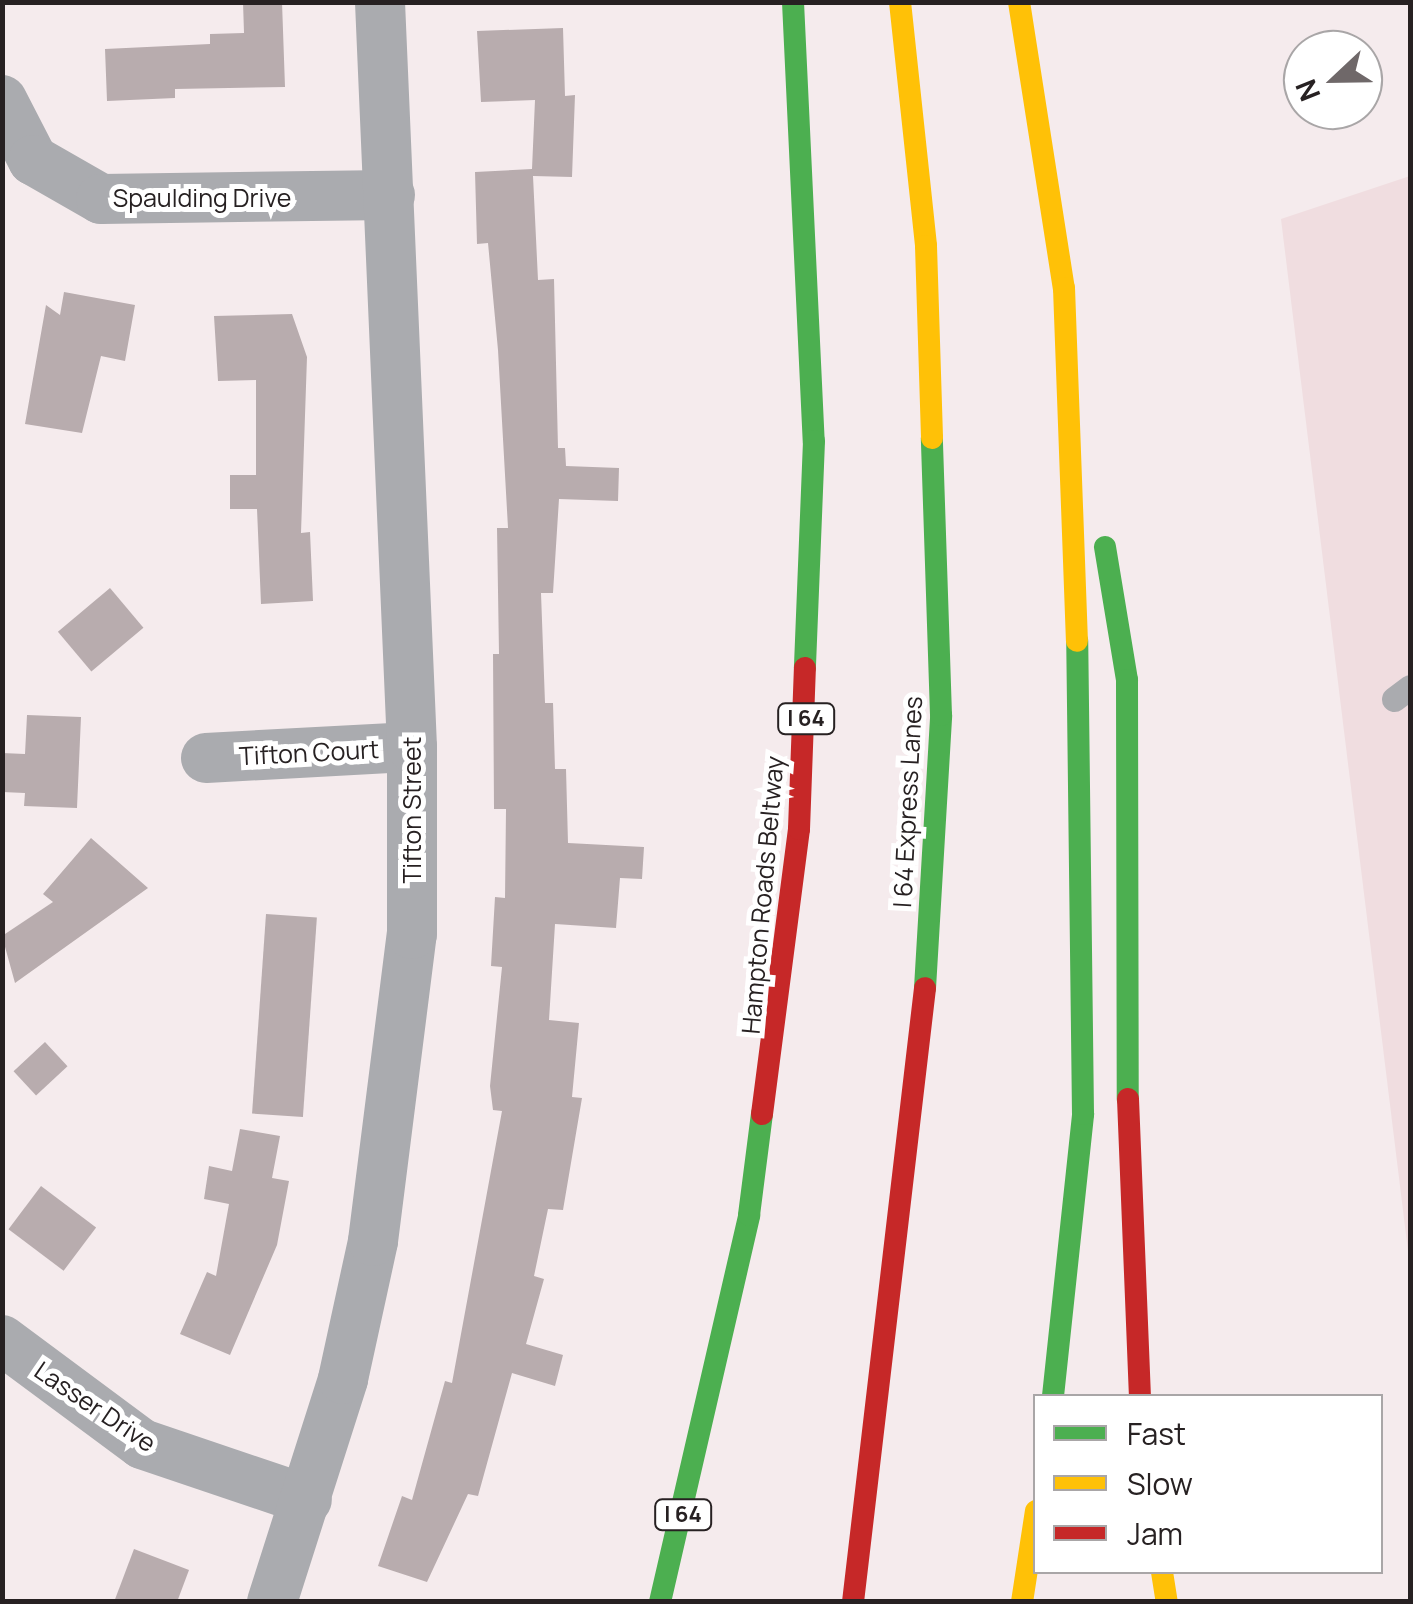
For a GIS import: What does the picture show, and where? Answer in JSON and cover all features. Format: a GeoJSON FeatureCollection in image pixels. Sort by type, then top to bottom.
{"type":"FeatureCollection","features":[{"type":"Feature","properties":{"kind":"highway","name":"Hampton Roads Beltway"},"geometry":{"type":"LineString","coordinates":[[660,1602],[705,1428],[777,1044],[800,829],[814,441],[793,2]]}},
{"type":"Feature","properties":{"kind":"highway","name":"I 64 Express Lanes"},"geometry":{"type":"LineString","coordinates":[[852,1602],[927,970],[941,715],[926,246],[900,2]]}},
{"type":"Feature","properties":{"kind":"highway"},"geometry":{"type":"LineString","coordinates":[[1019,2],[1127,680],[1134,962],[1126,1174],[1140,1394]]}},
{"type":"Feature","properties":{"kind":"highway"},"geometry":{"type":"LineString","coordinates":[[1054,1394],[1084,1114],[1083,785],[1064,288]]}},
{"type":"Feature","properties":{"kind":"highway"},"geometry":{"type":"LineString","coordinates":[[634,1602],[705,1428]]}},
{"type":"Feature","properties":{"kind":"highway"},"geometry":{"type":"LineString","coordinates":[[1022,1602],[1033,1531]]}},
{"type":"Feature","properties":{"kind":"highway"},"geometry":{"type":"LineString","coordinates":[[1162,1574],[1167,1602]]}},
{"type":"Feature","properties":{"kind":"street","name":"Tifton Street"},"geometry":{"type":"LineString","coordinates":[[272,1602],[343,1379],[397,1089],[412,934],[412,747],[380,2]]}},
{"type":"Feature","properties":{"kind":"street","name":"Spaulding Drive"},"geometry":{"type":"LineString","coordinates":[[2,100],[33,160],[101,199],[390,195]]}},
{"type":"Feature","properties":{"kind":"street","name":"Tifton Court"},"geometry":{"type":"LineString","coordinates":[[206,758],[412,747]]}},
{"type":"Feature","properties":{"kind":"street","name":"Lasser Drive"},"geometry":{"type":"LineString","coordinates":[[2,1340],[142,1444],[307,1500]]}},
{"type":"Feature","properties":{"kind":"shaded area"},"geometry":{"type":"Polygon","coordinates":[[[1410,176],[1410,1267],[1281,219],[1410,176]]]}},
{"type":"Feature","properties":{"kind":"building"},"geometry":{"type":"Polygon","coordinates":[[[243,2],[282,2],[285,87],[175,89],[175,98],[107,101],[105,49],[210,44],[210,34],[244,33],[243,2]]]}},
{"type":"Feature","properties":{"kind":"building"},"geometry":{"type":"Polygon","coordinates":[[[563,28],[565,96],[575,95],[572,177],[533,176],[538,280],[554,279],[558,448],[565,448],[566,466],[619,468],[618,501],[559,499],[553,593],[541,593],[545,703],[553,703],[555,769],[566,769],[568,843],[644,847],[642,879],[620,878],[616,928],[555,924],[549,1020],[579,1023],[572,1097],[582,1098],[563,1210],[548,1209],[534,1276],[544,1279],[526,1344],[563,1355],[555,1386],[512,1373],[478,1496],[468,1494],[427,1582],[378,1566],[402,1496],[412,1500],[445,1381],[452,1383],[502,1111],[493,1110],[490,1086],[502,967],[491,966],[495,897],[505,898],[506,809],[494,809],[493,654],[499,654],[497,528],[508,528],[498,350],[488,243],[477,244],[475,172],[532,169],[535,100],[481,102],[477,31],[563,28]]]}},
{"type":"Feature","properties":{"kind":"building"},"geometry":{"type":"Polygon","coordinates":[[[64,292],[135,305],[125,361],[101,356],[82,433],[25,424],[46,305],[60,315],[64,292]]]}},
{"type":"Feature","properties":{"kind":"building"},"geometry":{"type":"Polygon","coordinates":[[[292,314],[307,357],[301,533],[310,532],[313,601],[261,604],[257,509],[230,509],[230,475],[256,475],[256,380],[218,381],[214,316],[292,314]]]}},
{"type":"Feature","properties":{"kind":"building"},"geometry":{"type":"Polygon","coordinates":[[[110,588],[143,628],[91,672],[58,632],[110,588]]]}},
{"type":"Feature","properties":{"kind":"building"},"geometry":{"type":"Polygon","coordinates":[[[27,715],[81,717],[77,808],[24,806],[25,793],[2,792],[2,753],[25,754],[27,715]]]}},
{"type":"Feature","properties":{"kind":"building"},"geometry":{"type":"Polygon","coordinates":[[[91,838],[148,888],[15,983],[2,936],[53,902],[43,894],[91,838]]]}},
{"type":"Feature","properties":{"kind":"building"},"geometry":{"type":"Polygon","coordinates":[[[266,914],[317,918],[303,1117],[252,1114],[266,914]]]}},
{"type":"Feature","properties":{"kind":"building"},"geometry":{"type":"Polygon","coordinates":[[[45,1042],[68,1066],[36,1095],[14,1071],[45,1042]]]}},
{"type":"Feature","properties":{"kind":"building"},"geometry":{"type":"Polygon","coordinates":[[[240,1129],[280,1136],[272,1178],[289,1181],[277,1245],[230,1355],[180,1334],[207,1272],[216,1276],[229,1204],[204,1199],[209,1166],[232,1171],[240,1129]]]}},
{"type":"Feature","properties":{"kind":"building"},"geometry":{"type":"Polygon","coordinates":[[[41,1186],[96,1228],[64,1271],[9,1229],[41,1186]]]}},
{"type":"Feature","properties":{"kind":"building"},"geometry":{"type":"Polygon","coordinates":[[[134,1549],[189,1570],[177,1602],[114,1602],[134,1549]]]}},
{"type":"Feature","properties":{"kind":"traffic: fast"},"geometry":{"type":"LineString","coordinates":[[793,2],[814,441],[805,668]]}},
{"type":"Feature","properties":{"kind":"traffic: fast"},"geometry":{"type":"LineString","coordinates":[[925,988],[941,715],[932,438]]}},
{"type":"Feature","properties":{"kind":"traffic: fast"},"geometry":{"type":"LineString","coordinates":[[1105,547],[1127,680],[1128,1099]]}},
{"type":"Feature","properties":{"kind":"traffic: fast"},"geometry":{"type":"LineString","coordinates":[[1053,1394],[1083,1114],[1077,641]]}},
{"type":"Feature","properties":{"kind":"traffic: fast"},"geometry":{"type":"LineString","coordinates":[[660,1602],[749,1215],[762,1114]]}},
{"type":"Feature","properties":{"kind":"traffic: slow"},"geometry":{"type":"LineString","coordinates":[[900,2],[926,246],[932,438]]}},
{"type":"Feature","properties":{"kind":"traffic: slow"},"geometry":{"type":"LineString","coordinates":[[1019,2],[1064,288],[1077,641]]}},
{"type":"Feature","properties":{"kind":"traffic: slow"},"geometry":{"type":"LineString","coordinates":[[1022,1602],[1033,1530]]}},
{"type":"Feature","properties":{"kind":"traffic: slow"},"geometry":{"type":"LineString","coordinates":[[1162,1574],[1167,1602]]}},
{"type":"Feature","properties":{"kind":"traffic: jam"},"geometry":{"type":"LineString","coordinates":[[762,1114],[799,829],[805,668]]}},
{"type":"Feature","properties":{"kind":"traffic: jam"},"geometry":{"type":"LineString","coordinates":[[853,1602],[925,988]]}},
{"type":"Feature","properties":{"kind":"traffic: jam"},"geometry":{"type":"LineString","coordinates":[[1128,1099],[1140,1394]]}}]}
